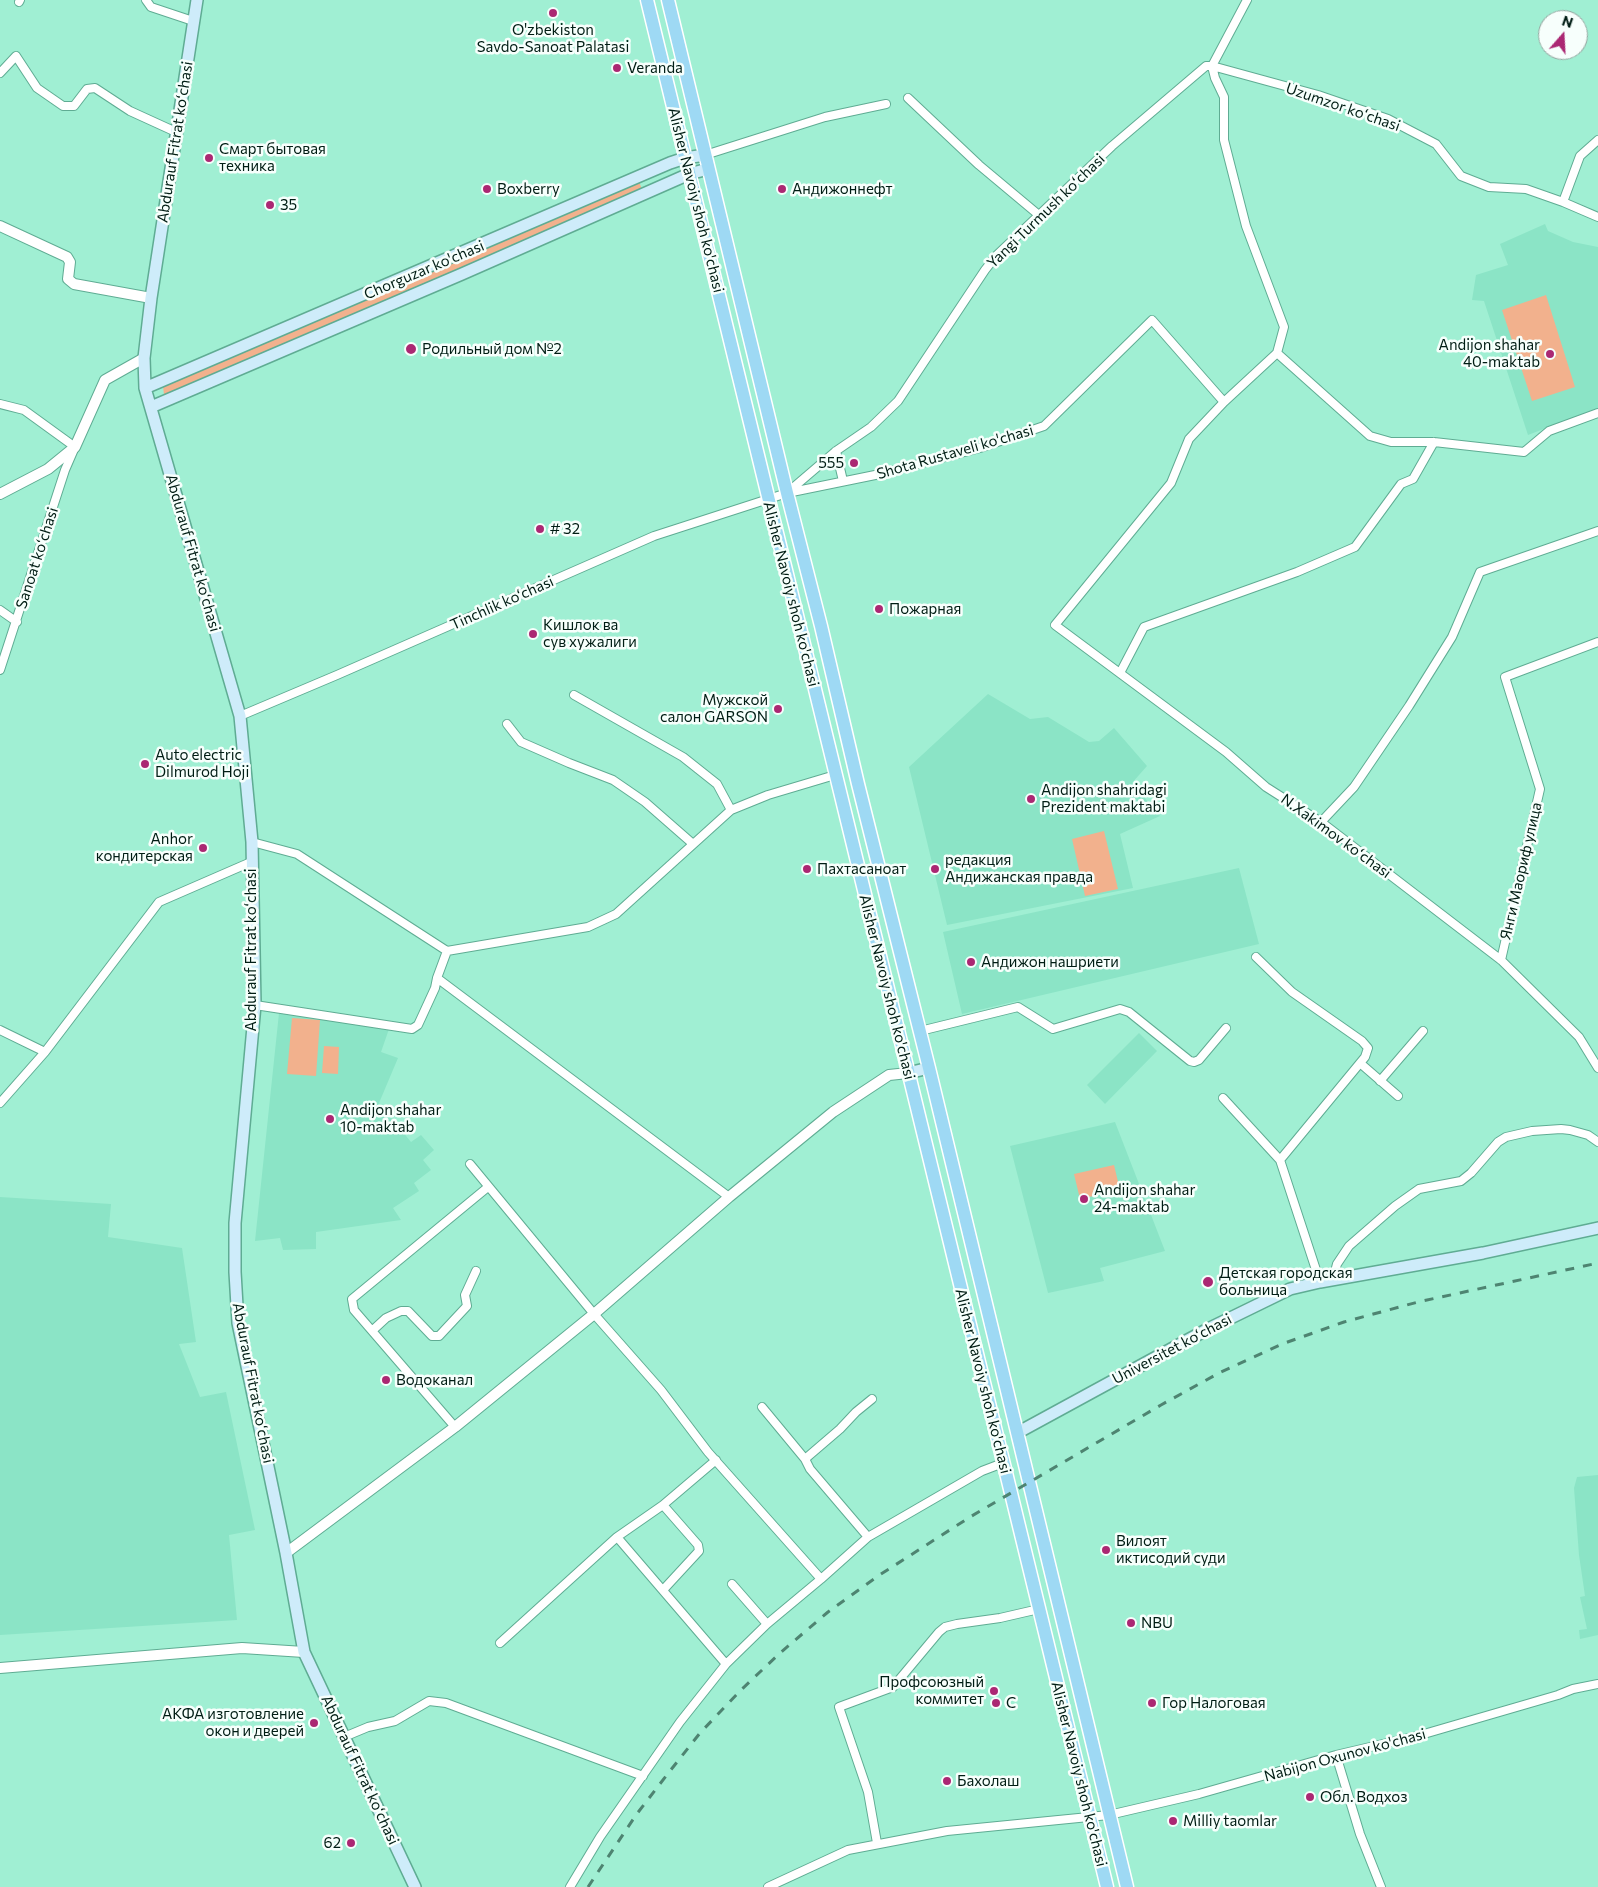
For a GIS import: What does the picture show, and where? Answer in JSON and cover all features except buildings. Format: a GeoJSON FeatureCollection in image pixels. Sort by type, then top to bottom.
{"type":"FeatureCollection","features":[{"type":"Feature","properties":{"kind":"main road","name":"Abdurauf Fitrat koʻchasi"},"geometry":{"type":"LineString","coordinates":[[197,0],[151,298],[144,358],[145,388],[240,716],[252,842],[255,1005],[235,1223],[238,1323],[286,1553],[304,1652],[415,1887]]}},
{"type":"Feature","properties":{"kind":"main road","name":"Alisher Navoiy shoh ko'chasi"},"geometry":{"type":"LineString","coordinates":[[647,0],[1107,1887]]}},
{"type":"Feature","properties":{"kind":"main road","name":"Alisher Navoiy shoh ko'chasi"},"geometry":{"type":"LineString","coordinates":[[668,0],[1127,1887]]}},
{"type":"Feature","properties":{"kind":"main road","name":"Chorguzar ko'chasi"},"geometry":{"type":"LineString","coordinates":[[145,388],[685,158],[705,155]]}},
{"type":"Feature","properties":{"kind":"main road","name":"Chorguzar ko'chasi"},"geometry":{"type":"LineString","coordinates":[[151,406],[462,274],[689,174],[708,170]]}},
{"type":"Feature","properties":{"kind":"main road"},"geometry":{"type":"LineString","coordinates":[[796,611],[816,606]]}},
{"type":"Feature","properties":{"kind":"main road"},"geometry":{"type":"LineString","coordinates":[[803,641],[824,636]]}},
{"type":"Feature","properties":{"kind":"main road"},"geometry":{"type":"LineString","coordinates":[[853,848],[873,843]]}},
{"type":"Feature","properties":{"kind":"main road"},"geometry":{"type":"LineString","coordinates":[[908,1073],[929,1068]]}},
{"type":"Feature","properties":{"kind":"main road"},"geometry":{"type":"LineString","coordinates":[[940,1204],[961,1200]]}},
{"type":"Feature","properties":{"kind":"main road","name":"Universitet kо‘chasi"},"geometry":{"type":"LineString","coordinates":[[1017,1433],[1208,1329],[1290,1289],[1333,1279],[1483,1253],[1598,1228]]}},
{"type":"Feature","properties":{"kind":"street"},"geometry":{"type":"LineString","coordinates":[[146,0],[152,7],[193,21]]}},
{"type":"Feature","properties":{"kind":"street"},"geometry":{"type":"LineString","coordinates":[[1224,402],[1277,354],[1284,327],[1246,226],[1224,140],[1224,97],[1215,78],[1212,66],[1247,0]]}},
{"type":"Feature","properties":{"kind":"street"},"geometry":{"type":"LineString","coordinates":[[0,73],[16,56],[37,88],[63,106],[74,106],[87,89],[95,88],[130,111],[176,132]]}},
{"type":"Feature","properties":{"kind":"street","name":"Yangi Turmush koʻchasi"},"geometry":{"type":"LineString","coordinates":[[787,493],[836,451],[871,427],[898,401],[996,256],[1112,146],[1206,66],[1212,66]]}},
{"type":"Feature","properties":{"kind":"street","name":"Uzumzor koʻchasi"},"geometry":{"type":"LineString","coordinates":[[1212,66],[1318,95],[1388,119],[1436,144],[1461,176],[1489,188],[1526,189],[1598,217]]}},
{"type":"Feature","properties":{"kind":"street"},"geometry":{"type":"LineString","coordinates":[[908,98],[979,165],[1040,216]]}},
{"type":"Feature","properties":{"kind":"street"},"geometry":{"type":"LineString","coordinates":[[705,155],[825,117],[886,104]]}},
{"type":"Feature","properties":{"kind":"street"},"geometry":{"type":"LineString","coordinates":[[1563,202],[1580,156],[1598,140]]}},
{"type":"Feature","properties":{"kind":"street"},"geometry":{"type":"LineString","coordinates":[[0,226],[67,257],[70,262],[68,279],[74,284],[151,298]]}},
{"type":"Feature","properties":{"kind":"street","name":"Shota Rustaveli ko'chasi"},"geometry":{"type":"LineString","coordinates":[[787,493],[880,474],[980,448],[1044,426],[1152,320],[1224,402]]}},
{"type":"Feature","properties":{"kind":"street"},"geometry":{"type":"LineString","coordinates":[[1277,354],[1370,436],[1391,442],[1434,442],[1524,452],[1549,432],[1598,413]]}},
{"type":"Feature","properties":{"kind":"street"},"geometry":{"type":"LineString","coordinates":[[0,494],[48,469],[75,447],[105,380],[144,358]]}},
{"type":"Feature","properties":{"kind":"street","name":"N.Xakimov koʻchasi"},"geometry":{"type":"LineString","coordinates":[[1224,402],[1189,439],[1171,483],[1055,625],[1226,752],[1266,787],[1321,822],[1501,960],[1578,1037],[1598,1068]]}},
{"type":"Feature","properties":{"kind":"street"},"geometry":{"type":"LineString","coordinates":[[0,404],[24,410],[75,447]]}},
{"type":"Feature","properties":{"kind":"street"},"geometry":{"type":"LineString","coordinates":[[1120,673],[1144,627],[1297,572],[1354,547],[1401,484],[1413,479],[1434,442]]}},
{"type":"Feature","properties":{"kind":"street","name":"Sanoat koʻchasi"},"geometry":{"type":"LineString","coordinates":[[0,670],[65,470],[75,447]]}},
{"type":"Feature","properties":{"kind":"street"},"geometry":{"type":"LineString","coordinates":[[836,451],[843,481]]}},
{"type":"Feature","properties":{"kind":"street","name":"Tinchlik kо‘chasi"},"geometry":{"type":"LineString","coordinates":[[240,716],[337,676],[654,536],[787,493]]}},
{"type":"Feature","properties":{"kind":"street"},"geometry":{"type":"LineString","coordinates":[[1321,822],[1354,787],[1409,706],[1452,638],[1480,572],[1598,531]]}},
{"type":"Feature","properties":{"kind":"street"},"geometry":{"type":"LineString","coordinates":[[0,610],[17,622]]}},
{"type":"Feature","properties":{"kind":"street","name":"Янги Маориф улица"},"geometry":{"type":"LineString","coordinates":[[1501,960],[1540,789],[1505,677],[1598,642]]}},
{"type":"Feature","properties":{"kind":"street"},"geometry":{"type":"LineString","coordinates":[[574,696],[683,757],[717,784],[731,810]]}},
{"type":"Feature","properties":{"kind":"street"},"geometry":{"type":"LineString","coordinates":[[507,724],[521,742],[613,780],[645,802],[693,844]]}},
{"type":"Feature","properties":{"kind":"street"},"geometry":{"type":"LineString","coordinates":[[252,842],[297,854],[447,951],[588,927],[616,914],[731,810],[768,795],[835,775]]}},
{"type":"Feature","properties":{"kind":"street"},"geometry":{"type":"LineString","coordinates":[[0,1103],[45,1052],[159,902],[251,862]]}},
{"type":"Feature","properties":{"kind":"street"},"geometry":{"type":"LineString","coordinates":[[255,1005],[412,1029],[418,1025],[435,988],[447,951]]}},
{"type":"Feature","properties":{"kind":"street"},"geometry":{"type":"LineString","coordinates":[[1256,957],[1292,992],[1362,1041],[1368,1048],[1365,1058],[1280,1160]]}},
{"type":"Feature","properties":{"kind":"street"},"geometry":{"type":"LineString","coordinates":[[437,978],[729,1197]]}},
{"type":"Feature","properties":{"kind":"street"},"geometry":{"type":"LineString","coordinates":[[920,1031],[1018,1007],[1054,1029],[1120,1010],[1128,1012],[1190,1061],[1194,1062],[1199,1060],[1226,1028]]}},
{"type":"Feature","properties":{"kind":"street"},"geometry":{"type":"LineString","coordinates":[[0,1030],[45,1052]]}},
{"type":"Feature","properties":{"kind":"street"},"geometry":{"type":"LineString","coordinates":[[1380,1081],[1424,1031]]}},
{"type":"Feature","properties":{"kind":"street"},"geometry":{"type":"LineString","coordinates":[[1360,1063],[1398,1096]]}},
{"type":"Feature","properties":{"kind":"street"},"geometry":{"type":"LineString","coordinates":[[286,1553],[455,1427],[594,1314],[729,1197],[833,1112],[889,1075],[908,1073]]}},
{"type":"Feature","properties":{"kind":"street"},"geometry":{"type":"LineString","coordinates":[[1223,1098],[1280,1160],[1320,1282]]}},
{"type":"Feature","properties":{"kind":"street"},"geometry":{"type":"LineString","coordinates":[[1333,1279],[1337,1264],[1349,1246],[1395,1206],[1419,1189],[1461,1181],[1471,1173],[1498,1142],[1506,1137],[1532,1131],[1561,1129],[1588,1135],[1598,1142]]}},
{"type":"Feature","properties":{"kind":"street"},"geometry":{"type":"LineString","coordinates":[[470,1164],[594,1314],[660,1390],[716,1460],[821,1579]]}},
{"type":"Feature","properties":{"kind":"street"},"geometry":{"type":"LineString","coordinates":[[455,1427],[354,1310],[352,1299],[488,1187]]}},
{"type":"Feature","properties":{"kind":"street"},"geometry":{"type":"LineString","coordinates":[[373,1330],[386,1318],[408,1311],[432,1336],[439,1336],[467,1306],[465,1294],[476,1271]]}},
{"type":"Feature","properties":{"kind":"street"},"geometry":{"type":"LineString","coordinates":[[805,1459],[872,1399]]}},
{"type":"Feature","properties":{"kind":"street"},"geometry":{"type":"LineString","coordinates":[[762,1407],[805,1459],[810,1469],[868,1537]]}},
{"type":"Feature","properties":{"kind":"street"},"geometry":{"type":"LineString","coordinates":[[500,1643],[617,1537],[663,1505],[716,1460]]}},
{"type":"Feature","properties":{"kind":"street"},"geometry":{"type":"LineString","coordinates":[[570,1887],[600,1837],[680,1722],[726,1664],[767,1624],[868,1537],[982,1471],[1003,1463]]}},
{"type":"Feature","properties":{"kind":"street"},"geometry":{"type":"LineString","coordinates":[[663,1505],[698,1546],[699,1551],[663,1590]]}},
{"type":"Feature","properties":{"kind":"street"},"geometry":{"type":"LineString","coordinates":[[617,1537],[726,1664]]}},
{"type":"Feature","properties":{"kind":"street"},"geometry":{"type":"LineString","coordinates":[[732,1584],[767,1624]]}},
{"type":"Feature","properties":{"kind":"street"},"geometry":{"type":"LineString","coordinates":[[877,1843],[868,1792],[839,1707],[893,1687],[939,1632],[945,1628],[957,1624],[1000,1618],[1039,1609]]}},
{"type":"Feature","properties":{"kind":"street"},"geometry":{"type":"LineString","coordinates":[[0,1668],[242,1648],[304,1652]]}},
{"type":"Feature","properties":{"kind":"street","name":"Nabijon Oxunov ko'chasi"},"geometry":{"type":"LineString","coordinates":[[768,1887],[848,1850],[947,1831],[1109,1815],[1199,1794],[1336,1755],[1417,1736],[1573,1689],[1598,1684]]}},
{"type":"Feature","properties":{"kind":"street"},"geometry":{"type":"LineString","coordinates":[[344,1736],[368,1727],[395,1721],[429,1701],[446,1703],[644,1776]]}},
{"type":"Feature","properties":{"kind":"street"},"geometry":{"type":"LineString","coordinates":[[1336,1755],[1360,1834],[1381,1887]]}},
{"type":"Feature","properties":{"kind":"shaded area"},"geometry":{"type":"Polygon","coordinates":[[[639,181],[642,190],[164,395],[163,386],[639,181]]]}},
{"type":"Feature","properties":{"kind":"shaded area","name":"Andijon shahar 40-maktab"},"geometry":{"type":"Polygon","coordinates":[[[1545,224],[1548,231],[1573,242],[1598,247],[1598,408],[1528,435],[1484,301],[1472,300],[1476,275],[1508,265],[1500,244],[1545,224]]]}},
{"type":"Feature","properties":{"kind":"shaded area"},"geometry":{"type":"Polygon","coordinates":[[[1546,295],[1575,387],[1532,401],[1502,310],[1546,295]]]}},
{"type":"Feature","properties":{"kind":"shaded area","name":"Andijon shahridagi Prezident maktabi"},"geometry":{"type":"Polygon","coordinates":[[[988,694],[1030,719],[1048,717],[1089,742],[1099,741],[1114,728],[1147,766],[1132,783],[1160,816],[1120,834],[1133,888],[947,925],[909,767],[988,694]]]}},
{"type":"Feature","properties":{"kind":"shaded area"},"geometry":{"type":"Polygon","coordinates":[[[1104,831],[1118,889],[1085,896],[1072,839],[1104,831]]]}},
{"type":"Feature","properties":{"kind":"shaded area"},"geometry":{"type":"Polygon","coordinates":[[[1239,868],[1259,944],[962,1014],[943,932],[1239,868]]]}},
{"type":"Feature","properties":{"kind":"shaded area","name":"Andijon shahar 10-maktab"},"geometry":{"type":"Polygon","coordinates":[[[279,1013],[389,1029],[381,1052],[398,1058],[379,1103],[411,1142],[421,1135],[434,1150],[423,1160],[431,1170],[414,1183],[419,1191],[393,1208],[401,1220],[316,1232],[316,1249],[283,1250],[280,1238],[255,1241],[279,1013]]]}},
{"type":"Feature","properties":{"kind":"shaded area"},"geometry":{"type":"Polygon","coordinates":[[[292,1018],[320,1020],[316,1076],[287,1074],[292,1018]]]}},
{"type":"Feature","properties":{"kind":"shaded area"},"geometry":{"type":"Polygon","coordinates":[[[1139,1033],[1157,1051],[1105,1104],[1087,1085],[1139,1033]]]}},
{"type":"Feature","properties":{"kind":"shaded area"},"geometry":{"type":"Polygon","coordinates":[[[324,1046],[339,1047],[338,1074],[322,1073],[324,1046]]]}},
{"type":"Feature","properties":{"kind":"shaded area","name":"Andijon shahar 24-maktab"},"geometry":{"type":"Polygon","coordinates":[[[1115,1122],[1165,1251],[1100,1268],[1104,1281],[1048,1293],[1010,1146],[1115,1122]]]}},
{"type":"Feature","properties":{"kind":"shaded area"},"geometry":{"type":"Polygon","coordinates":[[[1114,1165],[1120,1190],[1080,1199],[1074,1174],[1114,1165]]]}},
{"type":"Feature","properties":{"kind":"shaded area"},"geometry":{"type":"Polygon","coordinates":[[[0,1197],[111,1204],[108,1237],[182,1248],[196,1342],[179,1344],[200,1397],[226,1392],[255,1530],[229,1535],[237,1620],[0,1635],[0,1197]]]}},
{"type":"Feature","properties":{"kind":"shaded area"},"geometry":{"type":"Polygon","coordinates":[[[1598,1475],[1598,1635],[1580,1639],[1579,1630],[1587,1629],[1580,1597],[1585,1596],[1579,1555],[1574,1488],[1577,1477],[1598,1475]]]}},
{"type":"Feature","properties":{"kind":"railway"},"geometry":{"type":"LineString","coordinates":[[588,1887],[636,1815],[666,1776],[700,1733],[741,1690],[780,1653],[828,1612],[878,1576],[970,1517],[1161,1405],[1219,1373],[1282,1344],[1344,1322],[1418,1302],[1598,1263]]}},
{"type":"Feature","properties":{"kind":"place","name":"O'zbekiston Savdo-Sanoat Palatasi"},"geometry":{"type":"Point","coordinates":[553,13]}},
{"type":"Feature","properties":{"kind":"place","name":"Veranda"},"geometry":{"type":"Point","coordinates":[617,68]}},
{"type":"Feature","properties":{"kind":"place","name":"Смарт бытовая техника"},"geometry":{"type":"Point","coordinates":[209,158]}},
{"type":"Feature","properties":{"kind":"place","name":"Boxberry"},"geometry":{"type":"Point","coordinates":[487,189]}},
{"type":"Feature","properties":{"kind":"place","name":"Андижоннефт"},"geometry":{"type":"Point","coordinates":[782,189]}},
{"type":"Feature","properties":{"kind":"place","name":"35"},"geometry":{"type":"Point","coordinates":[270,205]}},
{"type":"Feature","properties":{"kind":"place","name":"Родильный дом №2"},"geometry":{"type":"Point","coordinates":[411,349]}},
{"type":"Feature","properties":{"kind":"place","name":"Andijon shahar 40-maktab"},"geometry":{"type":"Point","coordinates":[1550,354]}},
{"type":"Feature","properties":{"kind":"place","name":"555"},"geometry":{"type":"Point","coordinates":[854,463]}},
{"type":"Feature","properties":{"kind":"place","name":"# 32"},"geometry":{"type":"Point","coordinates":[540,529]}},
{"type":"Feature","properties":{"kind":"place","name":"Пожарная"},"geometry":{"type":"Point","coordinates":[879,609]}},
{"type":"Feature","properties":{"kind":"place","name":"Кишлок ва сув хужалиги"},"geometry":{"type":"Point","coordinates":[533,634]}},
{"type":"Feature","properties":{"kind":"place","name":"Мужской салон GARSON"},"geometry":{"type":"Point","coordinates":[778,709]}},
{"type":"Feature","properties":{"kind":"place","name":"Auto electric Dilmurod Hoji"},"geometry":{"type":"Point","coordinates":[145,764]}},
{"type":"Feature","properties":{"kind":"place","name":"Andijon shahridagi Prezident maktabi"},"geometry":{"type":"Point","coordinates":[1031,799]}},
{"type":"Feature","properties":{"kind":"place","name":"Anhor кондитерская"},"geometry":{"type":"Point","coordinates":[203,848]}},
{"type":"Feature","properties":{"kind":"place","name":"Пахтасаноат"},"geometry":{"type":"Point","coordinates":[807,869]}},
{"type":"Feature","properties":{"kind":"place","name":"редакция Андижанская правда"},"geometry":{"type":"Point","coordinates":[935,869]}},
{"type":"Feature","properties":{"kind":"place","name":"Андижон нашриети"},"geometry":{"type":"Point","coordinates":[971,962]}},
{"type":"Feature","properties":{"kind":"place","name":"Andijon shahar 10-maktab"},"geometry":{"type":"Point","coordinates":[330,1119]}},
{"type":"Feature","properties":{"kind":"place","name":"Andijon shahar 24-maktab"},"geometry":{"type":"Point","coordinates":[1084,1199]}},
{"type":"Feature","properties":{"kind":"place","name":"Детская городская больница"},"geometry":{"type":"Point","coordinates":[1208,1282]}},
{"type":"Feature","properties":{"kind":"place","name":"Водоканал"},"geometry":{"type":"Point","coordinates":[386,1380]}},
{"type":"Feature","properties":{"kind":"place","name":"Вилоят иктисодий суди"},"geometry":{"type":"Point","coordinates":[1106,1550]}},
{"type":"Feature","properties":{"kind":"place","name":"NBU"},"geometry":{"type":"Point","coordinates":[1131,1623]}},
{"type":"Feature","properties":{"kind":"place","name":"Профсоюзный коммитет"},"geometry":{"type":"Point","coordinates":[994,1691]}},
{"type":"Feature","properties":{"kind":"place","name":"С"},"geometry":{"type":"Point","coordinates":[996,1703]}},
{"type":"Feature","properties":{"kind":"place","name":"Гор Налоговая"},"geometry":{"type":"Point","coordinates":[1152,1703]}},
{"type":"Feature","properties":{"kind":"place","name":"АКФА изготовление окон и дверей"},"geometry":{"type":"Point","coordinates":[314,1723]}},
{"type":"Feature","properties":{"kind":"place","name":"Бахолаш"},"geometry":{"type":"Point","coordinates":[947,1781]}},
{"type":"Feature","properties":{"kind":"place","name":"Обл. Водхоз"},"geometry":{"type":"Point","coordinates":[1310,1797]}},
{"type":"Feature","properties":{"kind":"place","name":"Milliy taomlar"},"geometry":{"type":"Point","coordinates":[1173,1821]}},
{"type":"Feature","properties":{"kind":"place","name":"62"},"geometry":{"type":"Point","coordinates":[351,1843]}}]}
